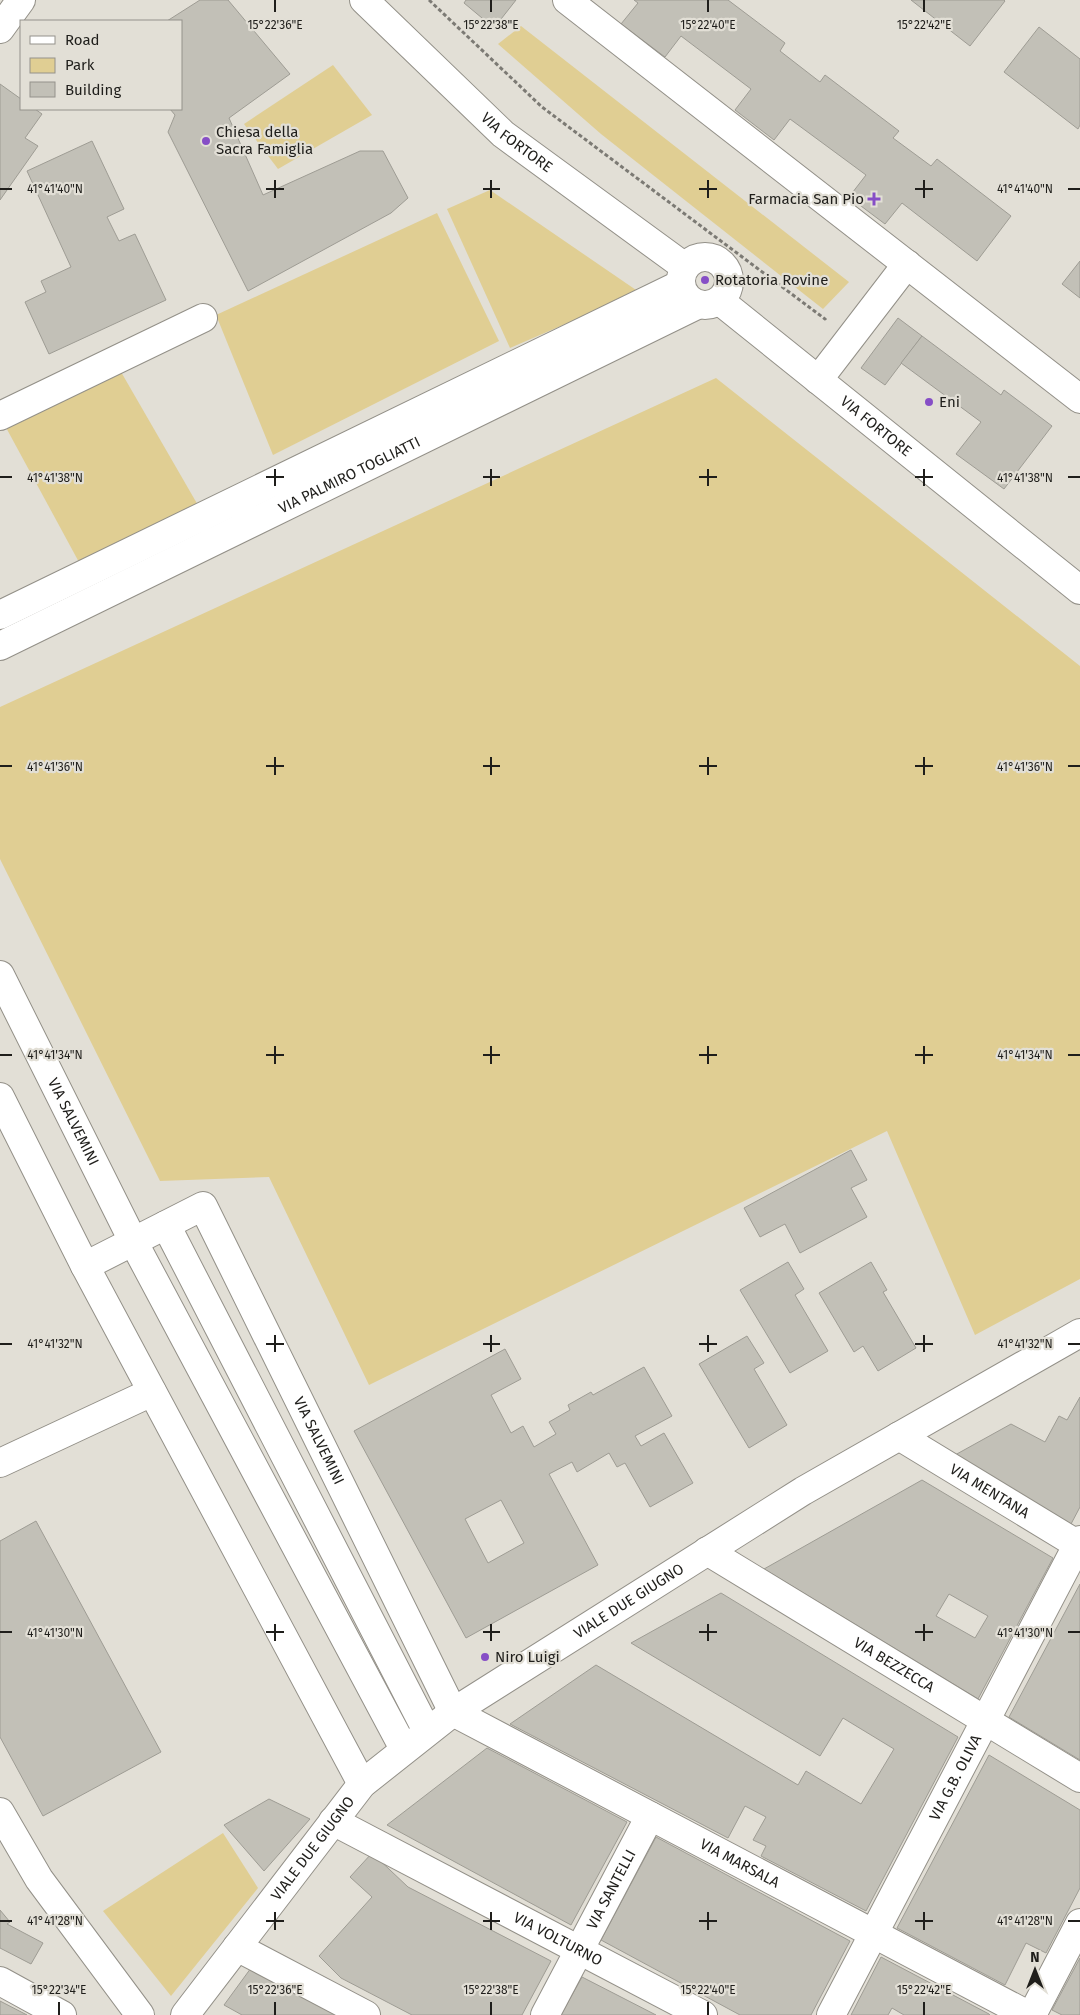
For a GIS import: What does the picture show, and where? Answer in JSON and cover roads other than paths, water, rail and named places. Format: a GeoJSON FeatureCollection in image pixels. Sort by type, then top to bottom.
{"type":"FeatureCollection","features":[{"type":"Feature","properties":{"kind":"street"},"geometry":{"type":"LineString","coordinates":[[0,29],[21,0]]}},
{"type":"Feature","properties":{"kind":"street","name":"VIA FORTORE"},"geometry":{"type":"LineString","coordinates":[[364,0],[503,134],[683,276],[686,297],[709,303],[818,380],[1080,590]]}},
{"type":"Feature","properties":{"kind":"street"},"geometry":{"type":"LineString","coordinates":[[567,0],[1080,400]]}},
{"type":"Feature","properties":{"kind":"street"},"geometry":{"type":"LineString","coordinates":[[683,276],[699,258],[715,259],[722,264],[727,271],[729,287],[726,295],[709,303]]}},
{"type":"Feature","properties":{"kind":"street"},"geometry":{"type":"LineString","coordinates":[[818,380],[906,264]]}},
{"type":"Feature","properties":{"kind":"street","name":"VIA PALMIRO TOGLIATTI"},"geometry":{"type":"LineString","coordinates":[[0,615],[683,276]]}},
{"type":"Feature","properties":{"kind":"street","name":"VIA PALMIRO TOGLIATTI"},"geometry":{"type":"LineString","coordinates":[[0,646],[709,303]]}},
{"type":"Feature","properties":{"kind":"street"},"geometry":{"type":"LineString","coordinates":[[0,416],[203,318]]}},
{"type":"Feature","properties":{"kind":"street","name":"VIA SALVEMINI"},"geometry":{"type":"LineString","coordinates":[[0,976],[133,1241],[404,1749]]}},
{"type":"Feature","properties":{"kind":"street"},"geometry":{"type":"LineString","coordinates":[[0,1097],[85,1266],[362,1784]]}},
{"type":"Feature","properties":{"kind":"street","name":"VIA SALVEMINI"},"geometry":{"type":"LineString","coordinates":[[85,1266],[203,1206],[453,1712]]}},
{"type":"Feature","properties":{"kind":"street"},"geometry":{"type":"LineString","coordinates":[[166,1225],[427,1731]]}},
{"type":"Feature","properties":{"kind":"street","name":"VIALE DUE GIUGNO"},"geometry":{"type":"LineString","coordinates":[[185,2015],[362,1784],[427,1731],[453,1712],[802,1491],[1080,1333]]}},
{"type":"Feature","properties":{"kind":"street"},"geometry":{"type":"LineString","coordinates":[[0,1463],[152,1392]]}},
{"type":"Feature","properties":{"kind":"street","name":"VIA MENTANA"},"geometry":{"type":"LineString","coordinates":[[899,1436],[1079,1543]]}},
{"type":"Feature","properties":{"kind":"street","name":"VIA G.B. OLIVA"},"geometry":{"type":"LineString","coordinates":[[831,2015],[1079,1543]]}},
{"type":"Feature","properties":{"kind":"street","name":"VIA BEZZECCA"},"geometry":{"type":"LineString","coordinates":[[707,1551],[1080,1778]]}},
{"type":"Feature","properties":{"kind":"street","name":"VIA MARSALA"},"geometry":{"type":"LineString","coordinates":[[453,1712],[1028,2015]]}},
{"type":"Feature","properties":{"kind":"street"},"geometry":{"type":"LineString","coordinates":[[0,1812],[40,1879],[140,2015]]}},
{"type":"Feature","properties":{"kind":"street","name":"VIA SANTELLI"},"geometry":{"type":"LineString","coordinates":[[545,2015],[650,1816]]}},
{"type":"Feature","properties":{"kind":"street","name":"VIA VOLTURNO"},"geometry":{"type":"LineString","coordinates":[[333,1821],[697,2014]]}},
{"type":"Feature","properties":{"kind":"street"},"geometry":{"type":"LineString","coordinates":[[1032,2015],[1080,1923]]}},
{"type":"Feature","properties":{"kind":"street"},"geometry":{"type":"LineString","coordinates":[[236,1947],[366,2015]]}},
{"type":"Feature","properties":{"kind":"street"},"geometry":{"type":"LineString","coordinates":[[0,1981],[62,2015]]}},
{"type":"Feature","properties":{"kind":"place","name":"Chiesa della Sacra Famiglia"},"geometry":{"type":"Point","coordinates":[206,141]}},
{"type":"Feature","properties":{"kind":"place","name":"Farmacia San Pio"},"geometry":{"type":"Point","coordinates":[874,199]}},
{"type":"Feature","properties":{"kind":"place","name":"Rotatoria Rovine"},"geometry":{"type":"Point","coordinates":[705,280]}},
{"type":"Feature","properties":{"kind":"place","name":"Eni"},"geometry":{"type":"Point","coordinates":[929,402]}},
{"type":"Feature","properties":{"kind":"place","name":"Niro Luigi"},"geometry":{"type":"Point","coordinates":[485,1657]}}]}
